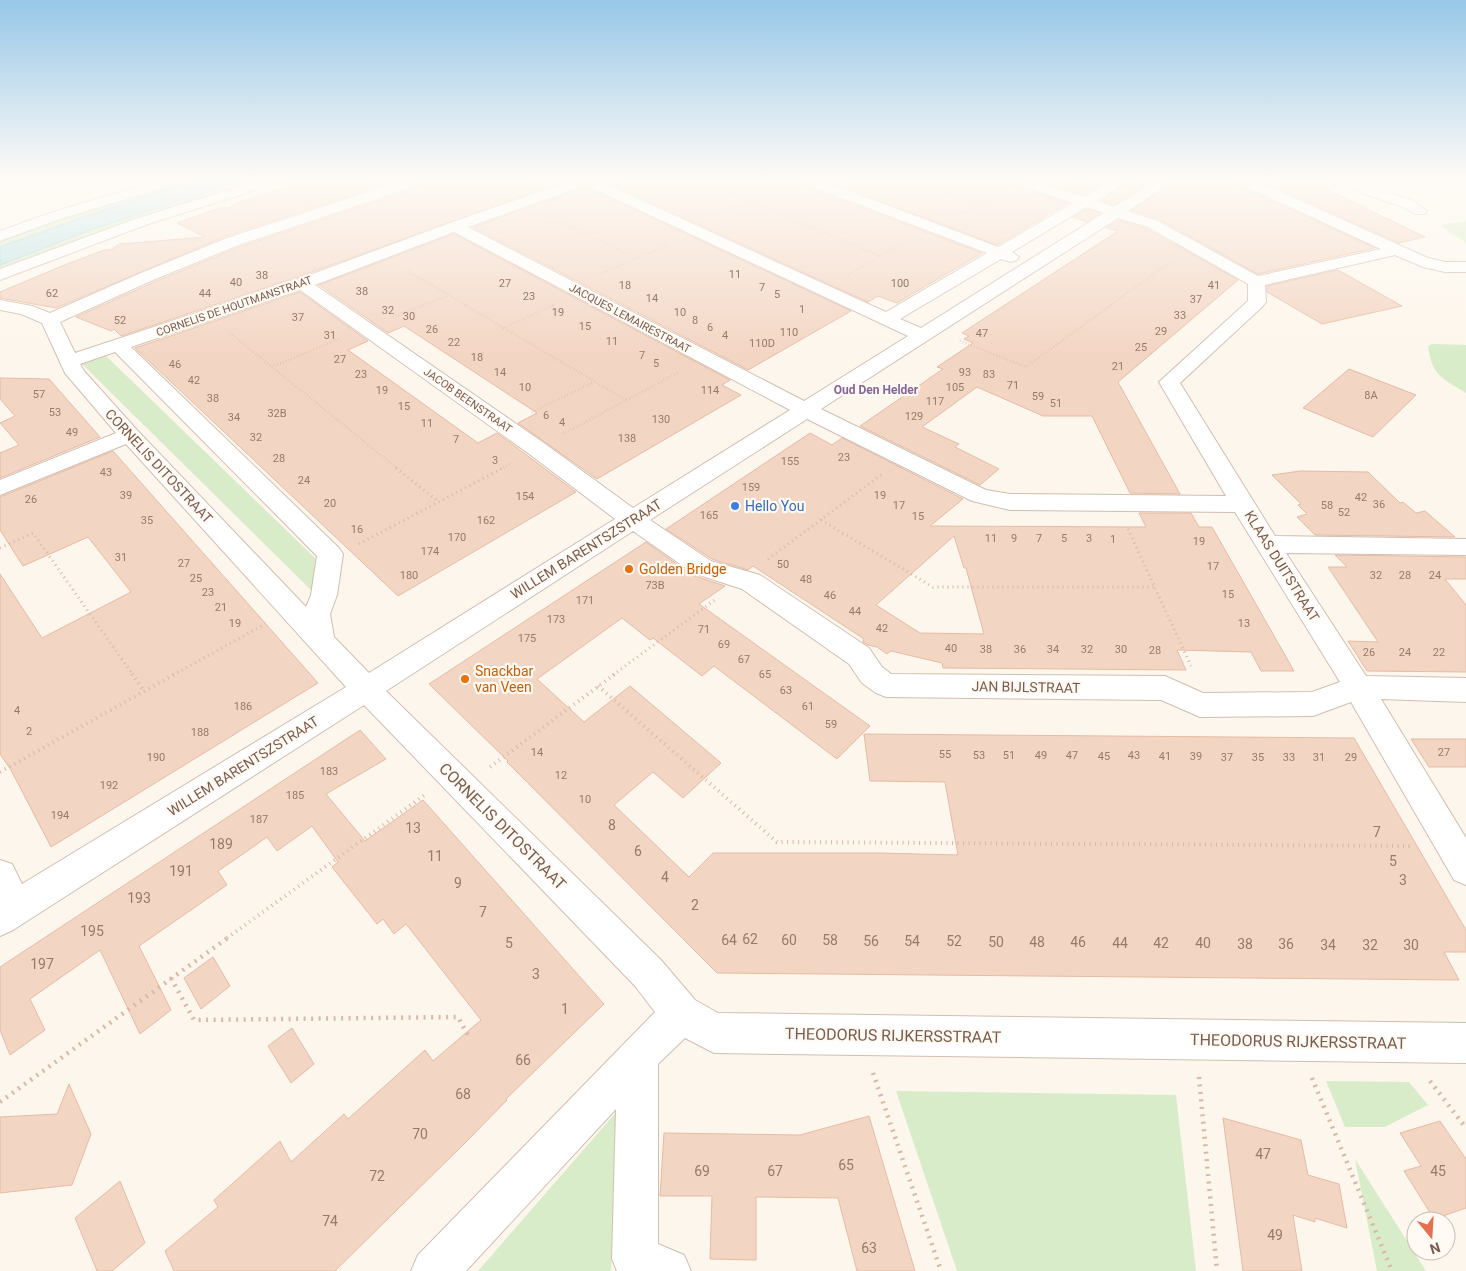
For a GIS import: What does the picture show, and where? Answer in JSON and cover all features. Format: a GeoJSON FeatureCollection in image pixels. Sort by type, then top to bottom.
{"type":"FeatureCollection","features":[{"type":"Feature","properties":{"kind":"street"},"geometry":{"type":"LineString","coordinates":[[0,275],[100,237]]}},
{"type":"Feature","properties":{"kind":"street"},"geometry":{"type":"LineString","coordinates":[[0,306],[26,310],[50,320],[207,252],[247,237]]}},
{"type":"Feature","properties":{"kind":"street","name":"CORNELIS DE HOUTMANSTRAAT"},"geometry":{"type":"LineString","coordinates":[[70,361],[302,284],[425,237]]}},
{"type":"Feature","properties":{"kind":"street","name":"JACQUES LEMAIRESTRAAT"},"geometry":{"type":"LineString","coordinates":[[476,237],[806,410],[980,496],[1010,502],[1242,504]]}},
{"type":"Feature","properties":{"kind":"street"},"geometry":{"type":"LineString","coordinates":[[710,237],[887,319],[926,332]]}},
{"type":"Feature","properties":{"kind":"street"},"geometry":{"type":"LineString","coordinates":[[960,237],[1033,265]]}},
{"type":"Feature","properties":{"kind":"street"},"geometry":{"type":"LineString","coordinates":[[887,319],[1025,237]]}},
{"type":"Feature","properties":{"kind":"street","name":"WILLEM BARENTSZSTRAAT"},"geometry":{"type":"LineString","coordinates":[[8,913],[366,689],[1076,237]]}},
{"type":"Feature","properties":{"kind":"street"},"geometry":{"type":"LineString","coordinates":[[1177,237],[1256,282],[1398,250]]}},
{"type":"Feature","properties":{"kind":"street"},"geometry":{"type":"LineString","coordinates":[[1370,237],[1423,262],[1445,267],[1466,267]]}},
{"type":"Feature","properties":{"kind":"street"},"geometry":{"type":"LineString","coordinates":[[1445,267],[1466,281]]}},
{"type":"Feature","properties":{"kind":"street","name":"KLAAS DUITSTRAAT"},"geometry":{"type":"LineString","coordinates":[[1256,282],[1257,302],[1169,382],[1242,504],[1358,687],[1466,870]]}},
{"type":"Feature","properties":{"kind":"street","name":"JACOB BEENSTRAAT"},"geometry":{"type":"LineString","coordinates":[[302,284],[504,425],[632,520]]}},
{"type":"Feature","properties":{"kind":"street","name":"CORNELIS DITOSTRAAT"},"geometry":{"type":"LineString","coordinates":[[50,320],[75,373],[129,435],[366,689],[648,973],[681,1014]]}},
{"type":"Feature","properties":{"kind":"street"},"geometry":{"type":"LineString","coordinates":[[118,345],[330,554],[324,595],[318,614],[321,640]]}},
{"type":"Feature","properties":{"kind":"street"},"geometry":{"type":"LineString","coordinates":[[0,488],[129,435]]}},
{"type":"Feature","properties":{"kind":"street","name":"JAN BIJLSTRAAT"},"geometry":{"type":"LineString","coordinates":[[632,520],[702,567],[751,582],[859,656],[872,675],[886,685],[1165,688],[1200,705],[1313,704],[1358,687],[1466,690]]}},
{"type":"Feature","properties":{"kind":"street"},"geometry":{"type":"LineString","coordinates":[[1268,544],[1466,547]]}},
{"type":"Feature","properties":{"kind":"street"},"geometry":{"type":"LineString","coordinates":[[0,876],[8,913]]}},
{"type":"Feature","properties":{"kind":"street"},"geometry":{"type":"LineString","coordinates":[[434,1271],[638,1056],[681,1014]]}},
{"type":"Feature","properties":{"kind":"street","name":"THEODORUS RIJKERSSTRAAT"},"geometry":{"type":"LineString","coordinates":[[681,1014],[714,1033],[1466,1043]]}},
{"type":"Feature","properties":{"kind":"street"},"geometry":{"type":"LineString","coordinates":[[638,1056],[635,1259],[668,1271]]}},
{"type":"Feature","properties":{"kind":"path"},"geometry":{"type":"LineString","coordinates":[[594,237],[636,258]]}},
{"type":"Feature","properties":{"kind":"path"},"geometry":{"type":"LineString","coordinates":[[502,328],[636,258],[686,237]]}},
{"type":"Feature","properties":{"kind":"path"},"geometry":{"type":"LineString","coordinates":[[836,237],[880,256]]}},
{"type":"Feature","properties":{"kind":"path"},"geometry":{"type":"LineString","coordinates":[[820,288],[852,273],[916,237]]}},
{"type":"Feature","properties":{"kind":"path"},"geometry":{"type":"LineString","coordinates":[[926,332],[1026,367],[1192,246]]}},
{"type":"Feature","properties":{"kind":"path"},"geometry":{"type":"LineString","coordinates":[[379,255],[626,400]]}},
{"type":"Feature","properties":{"kind":"path"},"geometry":{"type":"LineString","coordinates":[[208,315],[439,502]]}},
{"type":"Feature","properties":{"kind":"path"},"geometry":{"type":"LineString","coordinates":[[328,560],[526,456],[536,448],[706,358]]}},
{"type":"Feature","properties":{"kind":"path"},"geometry":{"type":"LineString","coordinates":[[504,425],[594,382]]}},
{"type":"Feature","properties":{"kind":"path"},"geometry":{"type":"LineString","coordinates":[[0,1102],[424,795],[463,786],[713,601],[751,582],[757,567],[904,459]]}},
{"type":"Feature","properties":{"kind":"path"},"geometry":{"type":"LineString","coordinates":[[1116,502],[1199,684],[1200,705]]}},
{"type":"Feature","properties":{"kind":"path"},"geometry":{"type":"LineString","coordinates":[[821,520],[933,587],[1154,587]]}},
{"type":"Feature","properties":{"kind":"path"},"geometry":{"type":"LineString","coordinates":[[0,548],[33,533],[144,691]]}},
{"type":"Feature","properties":{"kind":"path"},"geometry":{"type":"LineString","coordinates":[[0,772],[292,609]]}},
{"type":"Feature","properties":{"kind":"path"},"geometry":{"type":"LineString","coordinates":[[598,686],[777,842],[1452,846]]}},
{"type":"Feature","properties":{"kind":"path"},"geometry":{"type":"LineString","coordinates":[[171,978],[194,1020],[458,1017],[470,1039]]}},
{"type":"Feature","properties":{"kind":"path"},"geometry":{"type":"LineString","coordinates":[[859,1034],[941,1271]]}},
{"type":"Feature","properties":{"kind":"path"},"geometry":{"type":"LineString","coordinates":[[1196,1039],[1217,1271]]}},
{"type":"Feature","properties":{"kind":"path"},"geometry":{"type":"LineString","coordinates":[[1297,1041],[1392,1271]]}},
{"type":"Feature","properties":{"kind":"path"},"geometry":{"type":"LineString","coordinates":[[1401,1042],[1466,1128]]}},
{"type":"Feature","properties":{"kind":"green space"},"geometry":{"type":"Polygon","coordinates":[[[8,237],[27,237],[0,247],[0,240],[8,237]]]}},
{"type":"Feature","properties":{"kind":"green space"},"geometry":{"type":"Polygon","coordinates":[[[68,237],[96,237],[0,273],[0,265],[68,237]]]}},
{"type":"Feature","properties":{"kind":"green space"},"geometry":{"type":"Polygon","coordinates":[[[1458,237],[1466,237],[1466,243],[1458,237]]]}},
{"type":"Feature","properties":{"kind":"green space"},"geometry":{"type":"Polygon","coordinates":[[[1432,344],[1466,345],[1466,393],[1444,379],[1435,370],[1428,346],[1432,344]]]}},
{"type":"Feature","properties":{"kind":"green space"},"geometry":{"type":"Polygon","coordinates":[[[106,356],[316,559],[318,582],[314,593],[82,364],[106,356]]]}},
{"type":"Feature","properties":{"kind":"green space"},"geometry":{"type":"Polygon","coordinates":[[[1326,1081],[1409,1082],[1428,1105],[1385,1127],[1345,1127],[1326,1081]]]}},
{"type":"Feature","properties":{"kind":"green space"},"geometry":{"type":"Polygon","coordinates":[[[896,1091],[1176,1095],[1196,1271],[957,1271],[896,1091]]]}},
{"type":"Feature","properties":{"kind":"green space"},"geometry":{"type":"Polygon","coordinates":[[[619,1109],[611,1271],[478,1271],[619,1109]]]}},
{"type":"Feature","properties":{"kind":"green space"},"geometry":{"type":"Polygon","coordinates":[[[1355,1159],[1406,1239],[1406,1261],[1420,1261],[1426,1271],[1377,1271],[1355,1159]]]}},
{"type":"Feature","properties":{"kind":"water"},"geometry":{"type":"Polygon","coordinates":[[[27,237],[72,237],[0,265],[0,247],[27,237]]]}},
{"type":"Feature","properties":{"kind":"building"},"geometry":{"type":"Polygon","coordinates":[[[223,237],[56,308],[0,298],[0,292],[62,266],[104,250],[110,250],[120,244],[223,237]]]}},
{"type":"Feature","properties":{"kind":"building"},"geometry":{"type":"Polygon","coordinates":[[[269,237],[408,237],[295,278],[121,336],[114,329],[111,331],[76,317],[154,282],[269,237]]]}},
{"type":"Feature","properties":{"kind":"building"},"geometry":{"type":"Polygon","coordinates":[[[445,237],[460,237],[730,380],[722,385],[741,395],[597,479],[518,423],[537,413],[404,326],[388,333],[319,285],[445,237]]]}},
{"type":"Feature","properties":{"kind":"building"},"geometry":{"type":"Polygon","coordinates":[[[493,237],[694,237],[851,311],[748,370],[493,237]]]}},
{"type":"Feature","properties":{"kind":"building"},"geometry":{"type":"Polygon","coordinates":[[[727,237],[940,237],[982,253],[897,303],[878,296],[868,302],[727,237]]]}},
{"type":"Feature","properties":{"kind":"building"},"geometry":{"type":"Polygon","coordinates":[[[977,237],[1010,237],[997,245],[977,237]]]}},
{"type":"Feature","properties":{"kind":"building"},"geometry":{"type":"Polygon","coordinates":[[[1108,237],[1162,237],[1238,280],[1118,382],[1180,494],[1130,493],[1092,416],[1043,416],[977,387],[922,427],[959,444],[955,447],[999,469],[980,485],[860,426],[943,369],[937,367],[973,343],[964,339],[969,336],[962,333],[1108,237]]]}},
{"type":"Feature","properties":{"kind":"building"},"geometry":{"type":"Polygon","coordinates":[[[1192,237],[1352,237],[1375,248],[1258,274],[1192,237]]]}},
{"type":"Feature","properties":{"kind":"building"},"geometry":{"type":"Polygon","coordinates":[[[1386,237],[1424,237],[1399,243],[1386,237]]]}},
{"type":"Feature","properties":{"kind":"building"},"geometry":{"type":"Polygon","coordinates":[[[1338,270],[1402,306],[1322,324],[1267,292],[1267,286],[1338,270]]]}},
{"type":"Feature","properties":{"kind":"building"},"geometry":{"type":"Polygon","coordinates":[[[300,292],[368,341],[348,350],[478,443],[497,433],[576,492],[398,596],[135,348],[300,292]]]}},
{"type":"Feature","properties":{"kind":"building"},"geometry":{"type":"Polygon","coordinates":[[[1349,369],[1416,395],[1373,437],[1303,408],[1349,369]]]}},
{"type":"Feature","properties":{"kind":"building"},"geometry":{"type":"Polygon","coordinates":[[[0,378],[49,379],[100,437],[0,478],[0,453],[19,445],[0,423],[15,416],[0,399],[0,378]]]}},
{"type":"Feature","properties":{"kind":"building"},"geometry":{"type":"Polygon","coordinates":[[[810,433],[832,445],[842,438],[963,499],[930,526],[1146,527],[1139,513],[1191,513],[1199,527],[1212,527],[1294,671],[1261,671],[1251,652],[1177,650],[1186,670],[943,668],[942,663],[891,651],[887,654],[877,647],[868,645],[863,642],[864,639],[753,566],[748,570],[712,559],[666,529],[810,433]],[[954,536],[876,605],[920,633],[984,634],[966,568],[964,568],[954,536]]]}},
{"type":"Feature","properties":{"kind":"building"},"geometry":{"type":"Polygon","coordinates":[[[113,451],[318,683],[51,847],[11,770],[0,754],[0,574],[42,638],[131,592],[88,537],[23,566],[0,530],[0,497],[113,451]]]}},
{"type":"Feature","properties":{"kind":"building"},"geometry":{"type":"Polygon","coordinates":[[[1300,471],[1368,472],[1400,503],[1403,502],[1416,513],[1425,511],[1455,537],[1315,535],[1297,517],[1307,514],[1298,505],[1301,504],[1272,475],[1300,471]]]}},
{"type":"Feature","properties":{"kind":"building"},"geometry":{"type":"Polygon","coordinates":[[[646,542],[692,575],[725,586],[699,604],[870,726],[837,759],[714,666],[702,676],[653,638],[650,640],[622,618],[537,679],[584,722],[630,686],[721,763],[683,798],[653,772],[614,805],[689,877],[713,853],[958,855],[945,782],[870,781],[864,734],[1354,738],[1466,930],[1466,952],[1444,952],[1459,980],[717,973],[508,761],[429,684],[646,542]]]}},
{"type":"Feature","properties":{"kind":"building"},"geometry":{"type":"Polygon","coordinates":[[[1335,555],[1466,557],[1466,579],[1445,579],[1466,605],[1466,672],[1367,671],[1348,641],[1378,642],[1328,567],[1347,567],[1335,555]]]}},
{"type":"Feature","properties":{"kind":"building"},"geometry":{"type":"Polygon","coordinates":[[[360,730],[386,759],[326,794],[365,841],[423,800],[604,1004],[506,1099],[467,1141],[335,1271],[174,1271],[165,1251],[218,1207],[214,1200],[280,1141],[291,1162],[344,1114],[348,1119],[425,1050],[433,1061],[481,1020],[406,924],[394,934],[383,919],[377,924],[332,867],[338,862],[312,826],[277,851],[267,837],[218,871],[227,885],[139,946],[171,1010],[140,1034],[100,950],[30,999],[45,1030],[10,1055],[0,1030],[0,967],[360,730]]]}},
{"type":"Feature","properties":{"kind":"building"},"geometry":{"type":"Polygon","coordinates":[[[1411,739],[1466,739],[1466,767],[1429,767],[1411,739]]]}},
{"type":"Feature","properties":{"kind":"building"},"geometry":{"type":"Polygon","coordinates":[[[213,957],[230,986],[201,1009],[184,978],[213,957]]]}},
{"type":"Feature","properties":{"kind":"building"},"geometry":{"type":"Polygon","coordinates":[[[292,1028],[314,1064],[291,1083],[268,1046],[292,1028]]]}},
{"type":"Feature","properties":{"kind":"building"},"geometry":{"type":"Polygon","coordinates":[[[69,1084],[91,1134],[72,1185],[0,1193],[0,1117],[57,1114],[69,1084]]]}},
{"type":"Feature","properties":{"kind":"building"},"geometry":{"type":"Polygon","coordinates":[[[869,1116],[915,1271],[857,1271],[838,1198],[756,1197],[756,1260],[710,1259],[712,1196],[660,1196],[664,1133],[800,1135],[869,1116]]]}},
{"type":"Feature","properties":{"kind":"building"},"geometry":{"type":"Polygon","coordinates":[[[1223,1118],[1301,1140],[1308,1175],[1339,1184],[1347,1228],[1315,1218],[1315,1222],[1293,1215],[1302,1271],[1243,1271],[1223,1118]]]}},
{"type":"Feature","properties":{"kind":"building"},"geometry":{"type":"Polygon","coordinates":[[[1440,1121],[1466,1159],[1466,1208],[1456,1211],[1429,1211],[1404,1171],[1421,1166],[1400,1133],[1440,1121]]]}},
{"type":"Feature","properties":{"kind":"building"},"geometry":{"type":"Polygon","coordinates":[[[120,1181],[145,1243],[112,1271],[97,1271],[75,1218],[120,1181]]]}},
{"type":"Feature","properties":{"kind":"place","name":"Hello You"},"geometry":{"type":"Point","coordinates":[735,506]}},
{"type":"Feature","properties":{"kind":"place","name":"Golden Bridge"},"geometry":{"type":"Point","coordinates":[629,569]}},
{"type":"Feature","properties":{"kind":"place","name":"Snackbar van Veen"},"geometry":{"type":"Point","coordinates":[465,679]}},
{"type":"Feature","properties":{"kind":"district","name":"Oud Den Helder"},"geometry":{"type":"Point","coordinates":[876,390]}}]}
